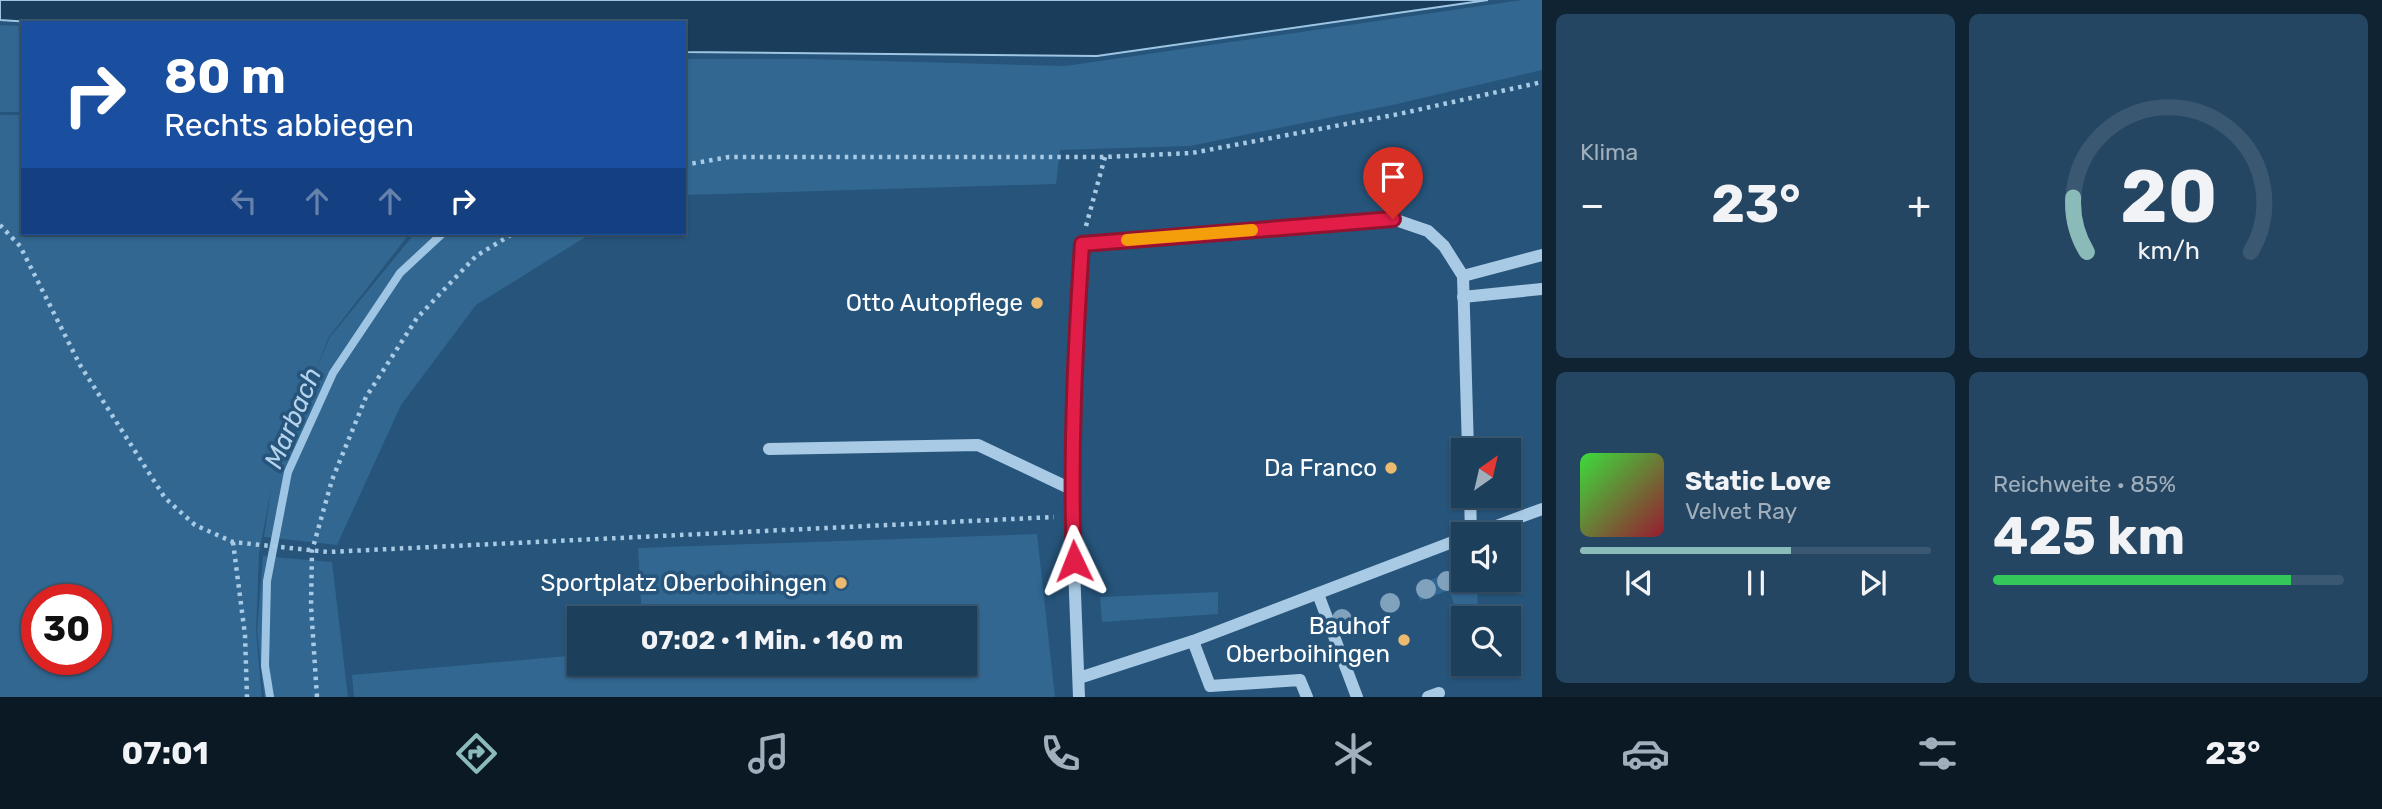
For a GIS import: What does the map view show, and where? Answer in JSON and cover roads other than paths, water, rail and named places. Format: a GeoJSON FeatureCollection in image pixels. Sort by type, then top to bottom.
{"type":"FeatureCollection","features":[{"type":"Feature","properties":{"kind":"street"},"geometry":{"type":"LineString","coordinates":[[1079,697],[1071,489],[1075,350],[1082,244],[1393,219],[1429,231],[1444,246],[1463,276],[1468,438]]}},
{"type":"Feature","properties":{"kind":"street"},"geometry":{"type":"LineString","coordinates":[[1463,276],[1542,255]]}},
{"type":"Feature","properties":{"kind":"street"},"geometry":{"type":"LineString","coordinates":[[1463,297],[1542,289]]}},
{"type":"Feature","properties":{"kind":"street"},"geometry":{"type":"LineString","coordinates":[[769,449],[978,445],[1071,489]]}},
{"type":"Feature","properties":{"kind":"street"},"geometry":{"type":"LineString","coordinates":[[1506,522],[1542,509]]}},
{"type":"Feature","properties":{"kind":"street"},"geometry":{"type":"LineString","coordinates":[[1079,678],[1193,641],[1451,543]]}},
{"type":"Feature","properties":{"kind":"street"},"geometry":{"type":"LineString","coordinates":[[1318,594],[1357,697]]}},
{"type":"Feature","properties":{"kind":"street"},"geometry":{"type":"LineString","coordinates":[[1193,641],[1210,685],[1300,680],[1307,697]]}},
{"type":"Feature","properties":{"kind":"waterway","name":"Marbach"},"geometry":{"type":"LineString","coordinates":[[270,697],[265,666],[267,581],[288,472],[333,373],[400,273],[441,235]]}},
{"type":"Feature","properties":{"kind":"place","name":"Otto Autopflege"},"geometry":{"type":"Point","coordinates":[1037,303]}},
{"type":"Feature","properties":{"kind":"place","name":"Da Franco"},"geometry":{"type":"Point","coordinates":[1391,468]}},
{"type":"Feature","properties":{"kind":"place","name":"Sportplatz Oberboihingen"},"geometry":{"type":"Point","coordinates":[841,583]}},
{"type":"Feature","properties":{"kind":"place","name":"Bauhof Oberboihingen"},"geometry":{"type":"Point","coordinates":[1404,640]}}]}
